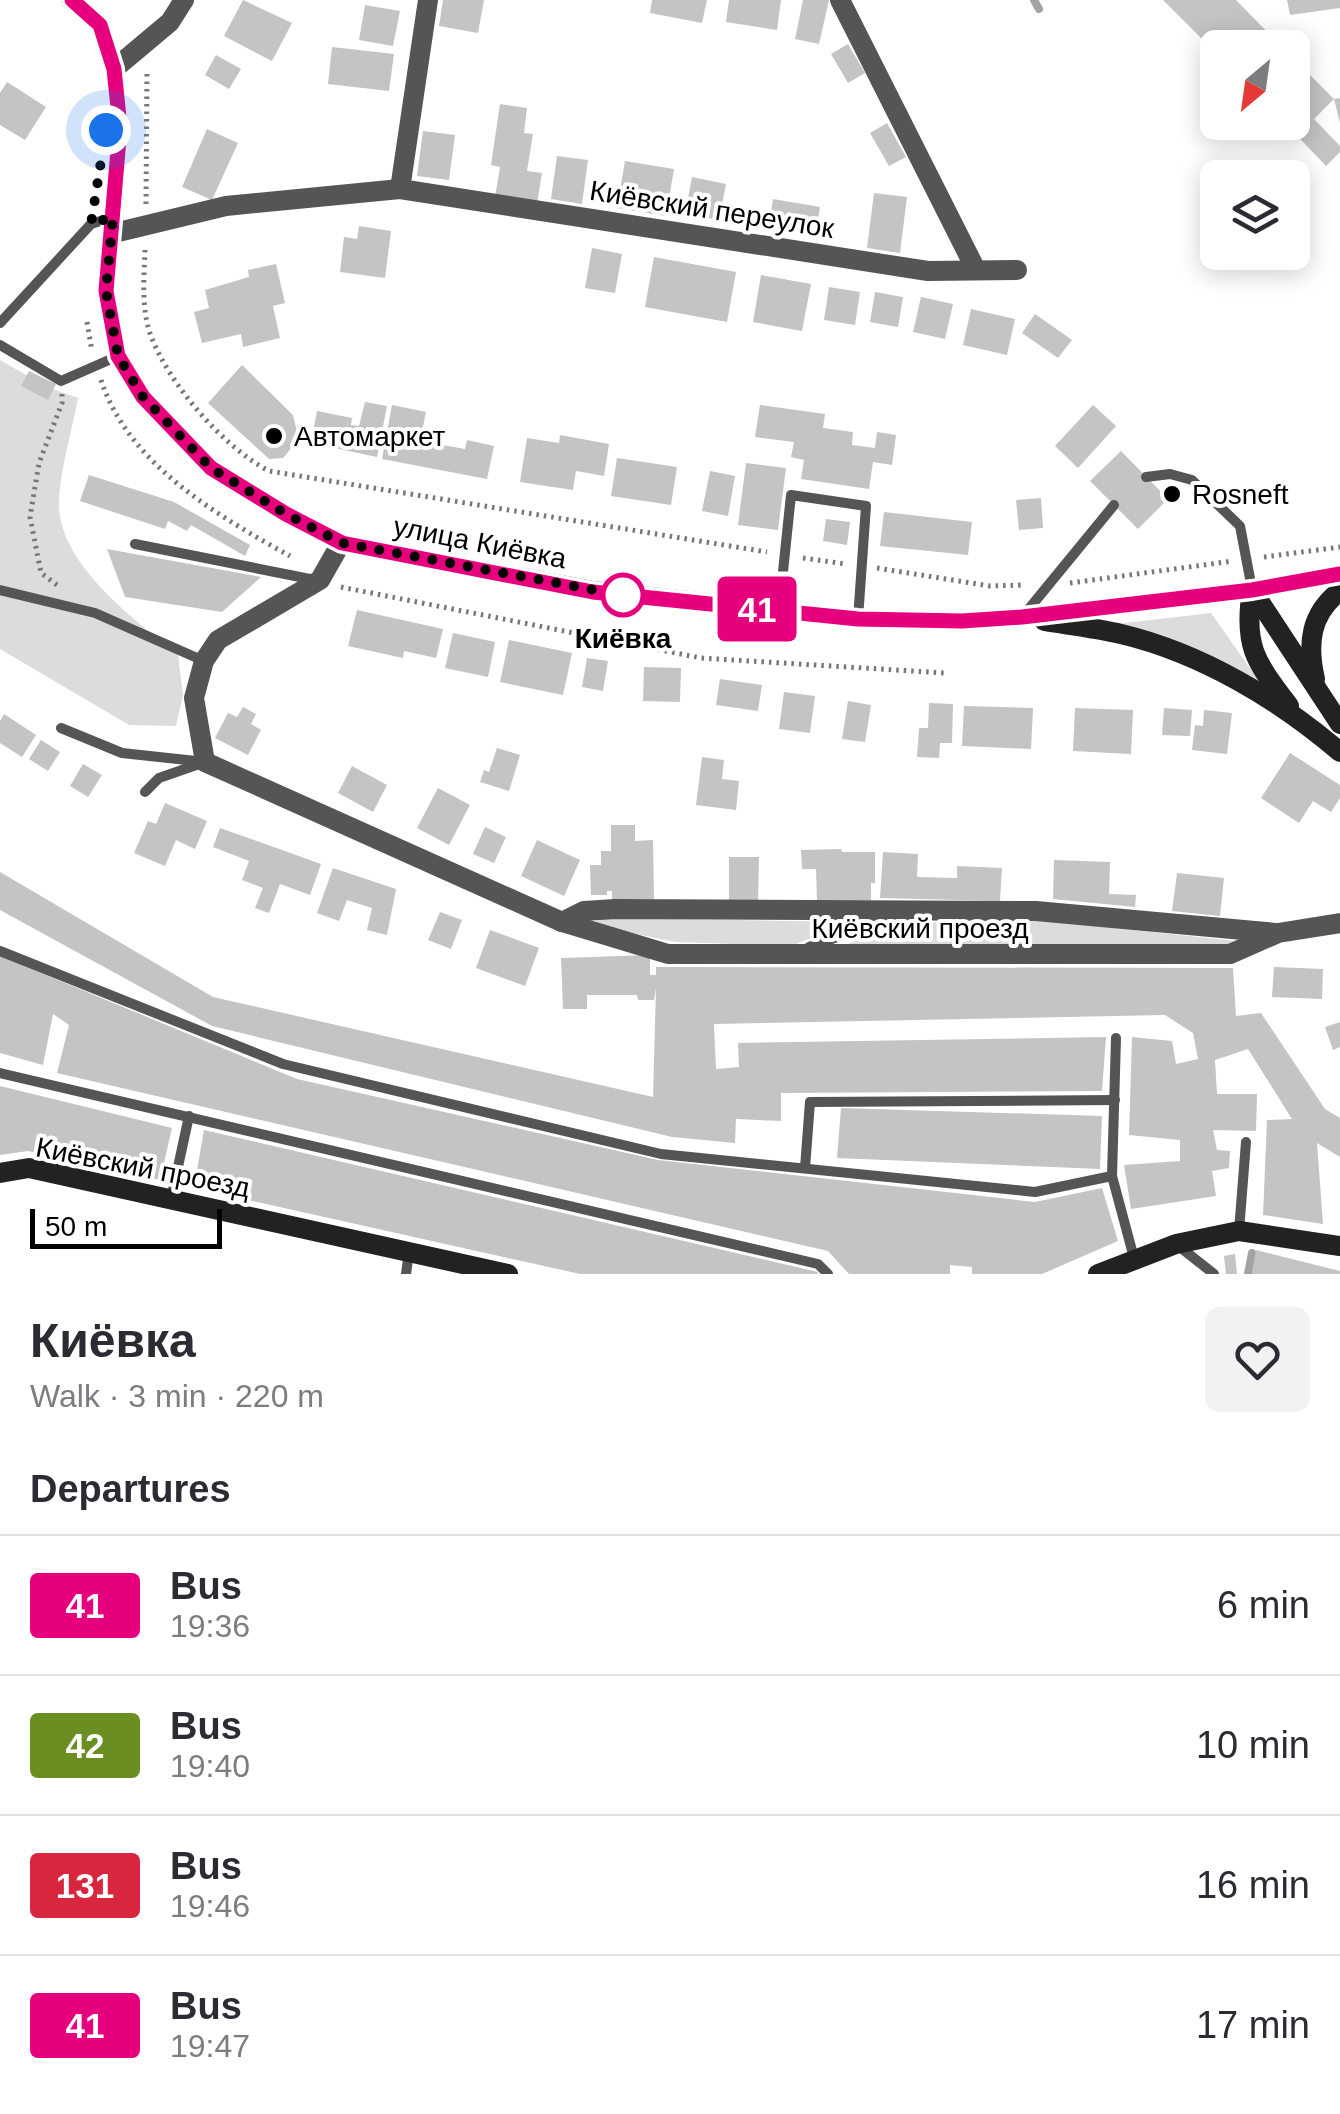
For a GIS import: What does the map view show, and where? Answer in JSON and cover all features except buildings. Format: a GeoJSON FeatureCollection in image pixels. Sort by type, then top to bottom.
{"type":"FeatureCollection","features":[{"type":"Feature","properties":{"kind":"main road","name":"улица Киёвка"},"geometry":{"type":"LineString","coordinates":[[72,0],[100,25],[114,69],[120,127],[106,291],[118,356],[143,397],[211,468],[342,543],[593,592],[858,619],[962,621],[1022,617],[1252,590],[1340,574]]}},
{"type":"Feature","properties":{"kind":"main road"},"geometry":{"type":"LineString","coordinates":[[1252,590],[1340,724]]}},
{"type":"Feature","properties":{"kind":"main road"},"geometry":{"type":"LineString","coordinates":[[1252,590],[1246,624],[1259,666],[1295,714]]}},
{"type":"Feature","properties":{"kind":"main road"},"geometry":{"type":"LineString","coordinates":[[1317,686],[1310,655],[1313,627],[1322,608],[1340,591]]}},
{"type":"Feature","properties":{"kind":"main road"},"geometry":{"type":"LineString","coordinates":[[1022,617],[1122,634],[1190,657],[1295,714],[1340,752]]}},
{"type":"Feature","properties":{"kind":"main road","name":"Киёвский проезд"},"geometry":{"type":"LineString","coordinates":[[0,1173],[30,1168],[409,1252],[430,1265],[508,1274]]}},
{"type":"Feature","properties":{"kind":"main road"},"geometry":{"type":"LineString","coordinates":[[1098,1274],[1176,1244],[1239,1231],[1340,1246]]}},
{"type":"Feature","properties":{"kind":"street"},"geometry":{"type":"LineString","coordinates":[[114,69],[170,22],[184,0]]}},
{"type":"Feature","properties":{"kind":"street"},"geometry":{"type":"LineString","coordinates":[[400,189],[428,0]]}},
{"type":"Feature","properties":{"kind":"street"},"geometry":{"type":"LineString","coordinates":[[840,0],[974,268]]}},
{"type":"Feature","properties":{"kind":"street","name":"Киёвский переулок"},"geometry":{"type":"LineString","coordinates":[[112,226],[146,226],[226,206],[400,189],[928,271],[1017,270]]}},
{"type":"Feature","properties":{"kind":"street"},"geometry":{"type":"LineString","coordinates":[[204,762],[194,698],[204,660],[218,640],[320,580],[342,543]]}},
{"type":"Feature","properties":{"kind":"street","name":"Киёвский проезд"},"geometry":{"type":"LineString","coordinates":[[204,762],[562,922],[668,954],[1230,954],[1278,933]]}},
{"type":"Feature","properties":{"kind":"street","name":"Киёвский проезд"},"geometry":{"type":"LineString","coordinates":[[562,922],[584,911],[616,909],[1036,911],[1278,933],[1340,923]]}},
{"type":"Feature","properties":{"kind":"lane"},"geometry":{"type":"LineString","coordinates":[[0,323],[91,224],[112,226]]}},
{"type":"Feature","properties":{"kind":"lane"},"geometry":{"type":"LineString","coordinates":[[0,345],[61,381],[118,356]]}},
{"type":"Feature","properties":{"kind":"lane"},"geometry":{"type":"LineString","coordinates":[[1146,477],[1170,474],[1192,480],[1240,526],[1252,590]]}},
{"type":"Feature","properties":{"kind":"lane"},"geometry":{"type":"LineString","coordinates":[[779,611],[791,496],[866,506],[858,619]]}},
{"type":"Feature","properties":{"kind":"lane"},"geometry":{"type":"LineString","coordinates":[[1022,617],[1114,504]]}},
{"type":"Feature","properties":{"kind":"lane"},"geometry":{"type":"LineString","coordinates":[[135,544],[320,580]]}},
{"type":"Feature","properties":{"kind":"lane"},"geometry":{"type":"LineString","coordinates":[[0,590],[95,613],[204,660]]}},
{"type":"Feature","properties":{"kind":"lane"},"geometry":{"type":"LineString","coordinates":[[61,728],[122,753],[204,762]]}},
{"type":"Feature","properties":{"kind":"lane"},"geometry":{"type":"LineString","coordinates":[[145,792],[160,778],[204,762]]}},
{"type":"Feature","properties":{"kind":"lane"},"geometry":{"type":"LineString","coordinates":[[785,956],[912,911]]}},
{"type":"Feature","properties":{"kind":"lane"},"geometry":{"type":"LineString","coordinates":[[0,951],[283,1064],[662,1154],[1035,1192],[1112,1176]]}},
{"type":"Feature","properties":{"kind":"lane"},"geometry":{"type":"LineString","coordinates":[[1116,1038],[1112,1176],[1134,1258]]}},
{"type":"Feature","properties":{"kind":"lane"},"geometry":{"type":"LineString","coordinates":[[0,1073],[818,1264],[828,1274]]}},
{"type":"Feature","properties":{"kind":"lane"},"geometry":{"type":"LineString","coordinates":[[805,1168],[810,1102],[1115,1100]]}},
{"type":"Feature","properties":{"kind":"lane"},"geometry":{"type":"LineString","coordinates":[[172,1199],[190,1116]]}},
{"type":"Feature","properties":{"kind":"lane"},"geometry":{"type":"LineString","coordinates":[[1239,1231],[1246,1142]]}},
{"type":"Feature","properties":{"kind":"lane"},"geometry":{"type":"LineString","coordinates":[[1176,1244],[1214,1274]]}},
{"type":"Feature","properties":{"kind":"lane"},"geometry":{"type":"LineString","coordinates":[[406,1274],[409,1252]]}},
{"type":"Feature","properties":{"kind":"path"},"geometry":{"type":"LineString","coordinates":[[147,42],[143,292],[150,333],[192,405],[254,463],[269,471],[990,586],[1049,584],[1340,547]]}},
{"type":"Feature","properties":{"kind":"path"},"geometry":{"type":"LineString","coordinates":[[86,307],[88,340],[98,368]]}},
{"type":"Feature","properties":{"kind":"path"},"geometry":{"type":"LineString","coordinates":[[61,381],[62,403],[39,463],[30,517],[41,574],[95,613]]}},
{"type":"Feature","properties":{"kind":"path"},"geometry":{"type":"LineString","coordinates":[[320,580],[701,658],[945,673]]}},
{"type":"Feature","properties":{"kind":"shaded area"},"geometry":{"type":"Polygon","coordinates":[[[0,360],[47,387],[78,398],[60,487],[61,522],[70,545],[101,588],[178,655],[183,695],[176,726],[129,725],[0,649],[0,360]]]}},
{"type":"Feature","properties":{"kind":"shaded area"},"geometry":{"type":"Polygon","coordinates":[[[1211,613],[1261,684],[1107,625],[1211,613]]]}},
{"type":"Feature","properties":{"kind":"shaded area"},"geometry":{"type":"Polygon","coordinates":[[[605,918],[850,922],[791,946],[675,942],[589,924],[605,918]]]}},
{"type":"Feature","properties":{"kind":"shaded area"},"geometry":{"type":"Polygon","coordinates":[[[1037,920],[1236,941],[1218,949],[839,947],[906,923],[1037,920]]]}},
{"type":"Feature","properties":{"kind":"waterway"},"geometry":{"type":"LineString","coordinates":[[1034,0],[1039,9]]}},
{"type":"Feature","properties":{"kind":"waterway"},"geometry":{"type":"LineString","coordinates":[[1248,1274],[1252,1253]]}},
{"type":"Feature","properties":{"kind":"bus line","name":"41"},"geometry":{"type":"LineString","coordinates":[[72,0],[100,25],[114,69],[120,127],[106,291],[118,356],[143,397],[211,468],[342,543],[593,592],[858,619],[962,621],[1022,617],[1252,590],[1340,574]]}},
{"type":"Feature","properties":{"kind":"place","name":"Автомаркет"},"geometry":{"type":"Point","coordinates":[274,436]}},
{"type":"Feature","properties":{"kind":"place","name":"Rosneft"},"geometry":{"type":"Point","coordinates":[1172,494]}},
{"type":"Feature","properties":{"kind":"place","name":"Киёвка"},"geometry":{"type":"Point","coordinates":[623,595]}},
{"type":"Feature","properties":{"kind":"route"},"geometry":{"type":"LineString","coordinates":[[106,130],[91,224],[113,217],[106,291],[118,356],[143,397],[211,468],[342,543],[627,596],[623,595]]}}]}
